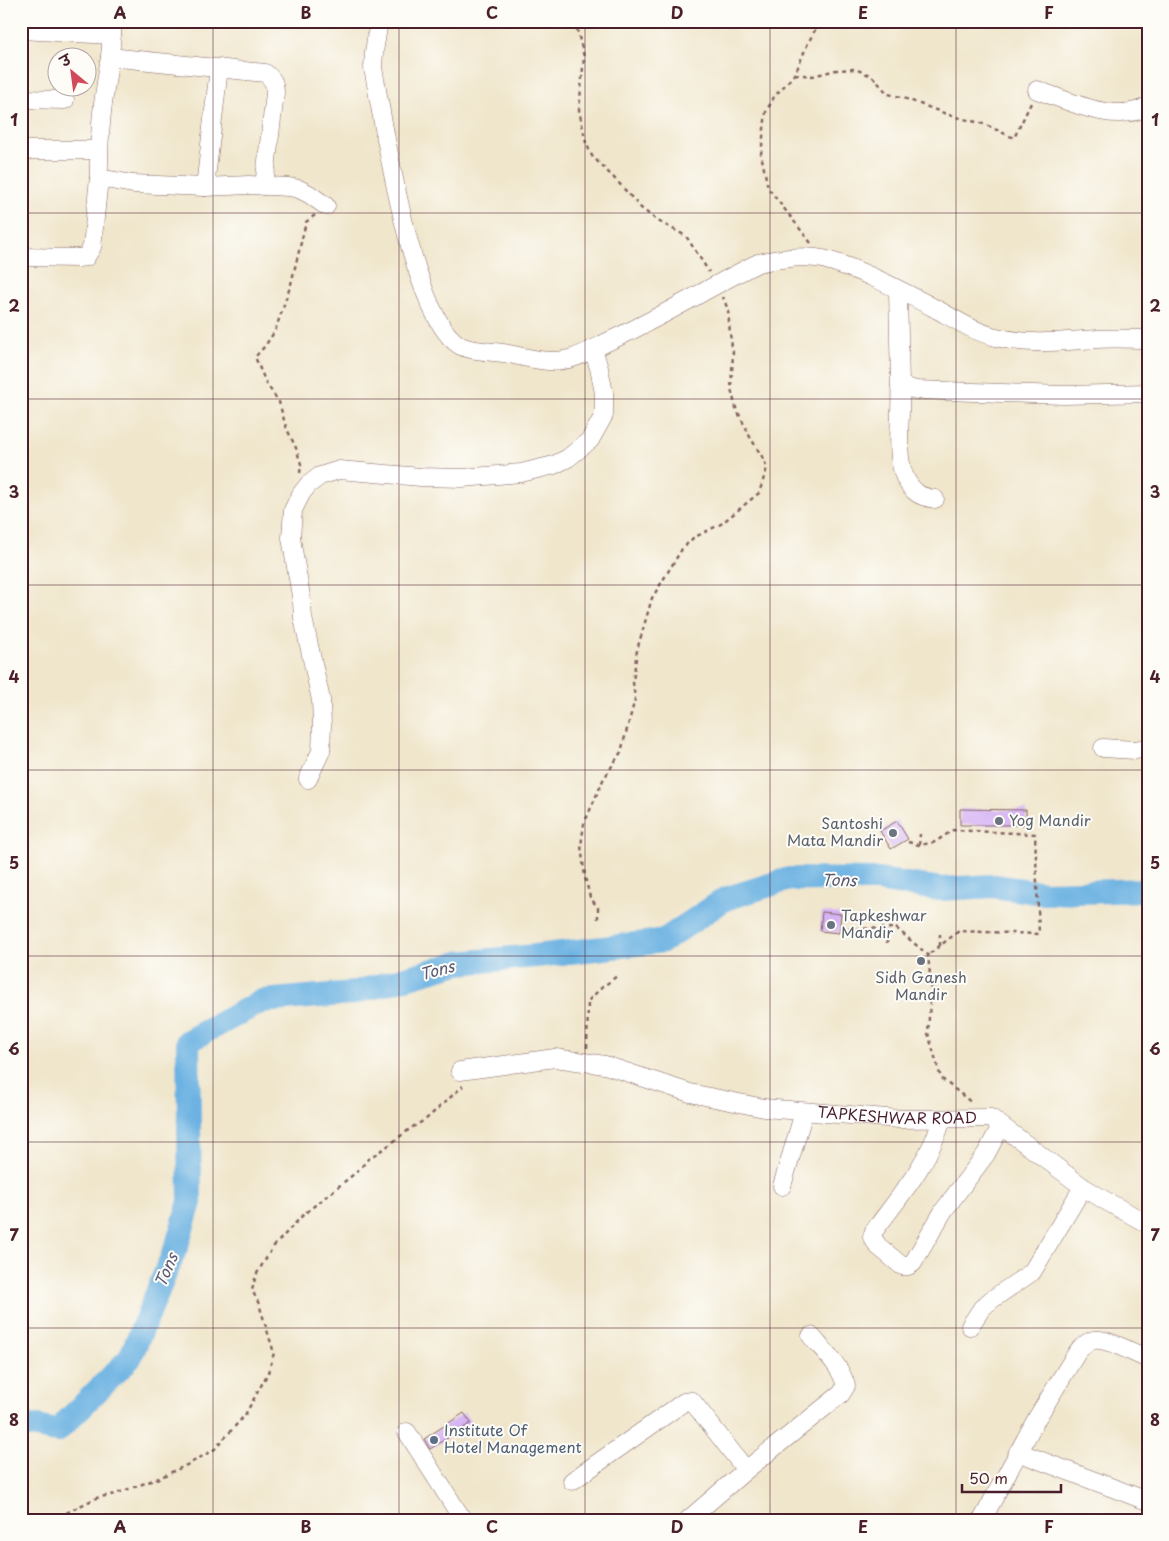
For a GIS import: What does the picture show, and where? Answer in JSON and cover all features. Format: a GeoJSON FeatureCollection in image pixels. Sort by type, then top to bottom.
{"type":"FeatureCollection","features":[{"type":"Feature","properties":{"kind":"street"},"geometry":{"type":"LineString","coordinates":[[379,21],[373,68],[401,212],[413,257],[440,324],[453,340],[462,346],[541,361],[570,359],[661,316],[758,263],[775,259],[821,259],[863,274],[971,328],[995,337],[1032,343],[1101,339],[1148,339]]}},
{"type":"Feature","properties":{"kind":"street"},"geometry":{"type":"LineString","coordinates":[[21,30],[113,28],[100,120],[99,178],[92,246],[86,256],[78,258],[21,257]]}},
{"type":"Feature","properties":{"kind":"street"},"geometry":{"type":"LineString","coordinates":[[110,57],[265,73],[271,78],[275,84],[276,93],[264,186]]}},
{"type":"Feature","properties":{"kind":"street"},"geometry":{"type":"LineString","coordinates":[[205,187],[219,68]]}},
{"type":"Feature","properties":{"kind":"street"},"geometry":{"type":"LineString","coordinates":[[1037,90],[1099,111],[1114,114],[1128,114],[1148,106]]}},
{"type":"Feature","properties":{"kind":"street"},"geometry":{"type":"LineString","coordinates":[[21,99],[65,100]]}},
{"type":"Feature","properties":{"kind":"street"},"geometry":{"type":"LineString","coordinates":[[21,150],[98,150]]}},
{"type":"Feature","properties":{"kind":"street"},"geometry":{"type":"LineString","coordinates":[[99,178],[133,184],[205,187],[249,185],[299,189],[326,206]]}},
{"type":"Feature","properties":{"kind":"street"},"geometry":{"type":"LineString","coordinates":[[898,290],[901,399],[900,461],[905,479],[916,493],[935,500]]}},
{"type":"Feature","properties":{"kind":"street"},"geometry":{"type":"LineString","coordinates":[[308,779],[321,751],[321,700],[302,618],[302,602],[291,538],[293,510],[296,501],[308,485],[320,476],[339,470],[421,477],[462,478],[521,473],[554,465],[568,458],[590,440],[604,415],[604,393],[593,349]]}},
{"type":"Feature","properties":{"kind":"street"},"geometry":{"type":"LineString","coordinates":[[900,386],[917,390],[1028,394],[1148,393]]}},
{"type":"Feature","properties":{"kind":"street"},"geometry":{"type":"LineString","coordinates":[[1103,748],[1134,750],[1148,748]]}},
{"type":"Feature","properties":{"kind":"street","name":"TAPKESHWAR ROAD"},"geometry":{"type":"LineString","coordinates":[[460,1071],[555,1058],[605,1065],[690,1093],[764,1108],[899,1119],[996,1122]]}},
{"type":"Feature","properties":{"kind":"street"},"geometry":{"type":"LineString","coordinates":[[782,1186],[804,1112]]}},
{"type":"Feature","properties":{"kind":"street"},"geometry":{"type":"LineString","coordinates":[[942,1119],[937,1138],[926,1158],[874,1231],[872,1237],[878,1246],[902,1266],[908,1266],[913,1263],[944,1210],[986,1154],[996,1122],[1083,1187],[1106,1202],[1148,1224]]}},
{"type":"Feature","properties":{"kind":"street"},"geometry":{"type":"LineString","coordinates":[[970,1326],[982,1308],[991,1300],[1032,1272],[1083,1187]]}},
{"type":"Feature","properties":{"kind":"street"},"geometry":{"type":"LineString","coordinates":[[688,1520],[746,1470],[841,1394],[846,1386],[844,1377],[811,1336]]}},
{"type":"Feature","properties":{"kind":"street"},"geometry":{"type":"LineString","coordinates":[[982,1520],[1018,1452],[1078,1351],[1085,1344],[1094,1340],[1103,1340],[1148,1359]]}},
{"type":"Feature","properties":{"kind":"street"},"geometry":{"type":"LineString","coordinates":[[572,1481],[684,1402],[692,1401],[746,1470]]}},
{"type":"Feature","properties":{"kind":"street"},"geometry":{"type":"LineString","coordinates":[[407,1432],[463,1520]]}},
{"type":"Feature","properties":{"kind":"street"},"geometry":{"type":"LineString","coordinates":[[1018,1452],[1142,1499]]}},
{"type":"Feature","properties":{"kind":"path"},"geometry":{"type":"LineString","coordinates":[[574,21],[584,57],[580,94],[580,118],[586,143],[592,156],[641,208],[658,221],[686,236],[717,284],[728,310],[733,353],[731,389],[736,408],[753,443],[763,458],[766,468],[759,493],[721,524],[693,538],[682,549],[652,598],[637,650],[633,682],[635,698],[621,752],[603,780],[584,824],[581,846],[585,877],[590,897],[598,908],[598,919]]}},
{"type":"Feature","properties":{"kind":"path"},"geometry":{"type":"LineString","coordinates":[[820,21],[795,74],[774,97],[766,112],[761,154],[768,188],[810,241],[821,259]]}},
{"type":"Feature","properties":{"kind":"path"},"geometry":{"type":"LineString","coordinates":[[795,74],[813,76],[836,70],[855,69],[872,76],[888,94],[952,116],[984,124],[1014,138],[1037,90]]}},
{"type":"Feature","properties":{"kind":"path"},"geometry":{"type":"LineString","coordinates":[[308,485],[300,472],[299,456],[286,427],[280,402],[266,383],[255,357],[275,331],[292,284],[306,222],[326,206]]}},
{"type":"Feature","properties":{"kind":"path"},"geometry":{"type":"LineString","coordinates":[[908,842],[919,845],[935,842],[952,830],[1035,834],[1039,934],[959,930],[928,955]]}},
{"type":"Feature","properties":{"kind":"path"},"geometry":{"type":"LineString","coordinates":[[919,845],[920,834]]}},
{"type":"Feature","properties":{"kind":"path"},"geometry":{"type":"LineString","coordinates":[[887,928],[887,943]]}},
{"type":"Feature","properties":{"kind":"path"},"geometry":{"type":"LineString","coordinates":[[848,929],[896,928],[928,955],[930,985],[928,1033],[941,1078],[996,1122]]}},
{"type":"Feature","properties":{"kind":"path"},"geometry":{"type":"LineString","coordinates":[[940,930],[940,946]]}},
{"type":"Feature","properties":{"kind":"path"},"geometry":{"type":"LineString","coordinates":[[586,1062],[588,1001],[617,976]]}},
{"type":"Feature","properties":{"kind":"path"},"geometry":{"type":"LineString","coordinates":[[52,1520],[96,1498],[115,1494],[159,1478],[216,1449],[245,1415],[254,1401],[268,1373],[274,1353],[259,1304],[252,1290],[256,1274],[273,1246],[304,1214],[359,1170],[368,1159],[425,1120],[447,1099],[463,1088],[460,1071]]}},
{"type":"Feature","properties":{"kind":"building"},"geometry":{"type":"Polygon","coordinates":[[[960,809],[1026,810],[1026,825],[960,825],[960,809]]]}},
{"type":"Feature","properties":{"kind":"building"},"geometry":{"type":"Polygon","coordinates":[[[897,821],[908,839],[891,849],[880,831],[897,821]]]}},
{"type":"Feature","properties":{"kind":"building"},"geometry":{"type":"Polygon","coordinates":[[[822,912],[841,914],[839,933],[820,931],[822,912]]]}},
{"type":"Feature","properties":{"kind":"building"},"geometry":{"type":"Polygon","coordinates":[[[464,1413],[471,1423],[430,1449],[424,1439],[464,1413]]]}},
{"type":"Feature","properties":{"kind":"waterway","name":"Tons"},"geometry":{"type":"LineString","coordinates":[[21,1424],[57,1431],[130,1358],[177,1245],[190,1202],[188,1041],[262,1001],[353,993],[458,963],[663,941],[725,899],[789,879],[877,880],[941,889],[994,886],[1044,893],[1148,890]]}},
{"type":"Feature","properties":{"kind":"place","name":"Yog Mandir"},"geometry":{"type":"Point","coordinates":[999,821]}},
{"type":"Feature","properties":{"kind":"place","name":"Santoshi Mata Mandir"},"geometry":{"type":"Point","coordinates":[893,833]}},
{"type":"Feature","properties":{"kind":"place","name":"Tapkeshwar Mandir"},"geometry":{"type":"Point","coordinates":[831,925]}},
{"type":"Feature","properties":{"kind":"place","name":"Sidh Ganesh Mandir"},"geometry":{"type":"Point","coordinates":[921,961]}},
{"type":"Feature","properties":{"kind":"place","name":"Institute Of Hotel Management"},"geometry":{"type":"Point","coordinates":[434,1440]}}]}
